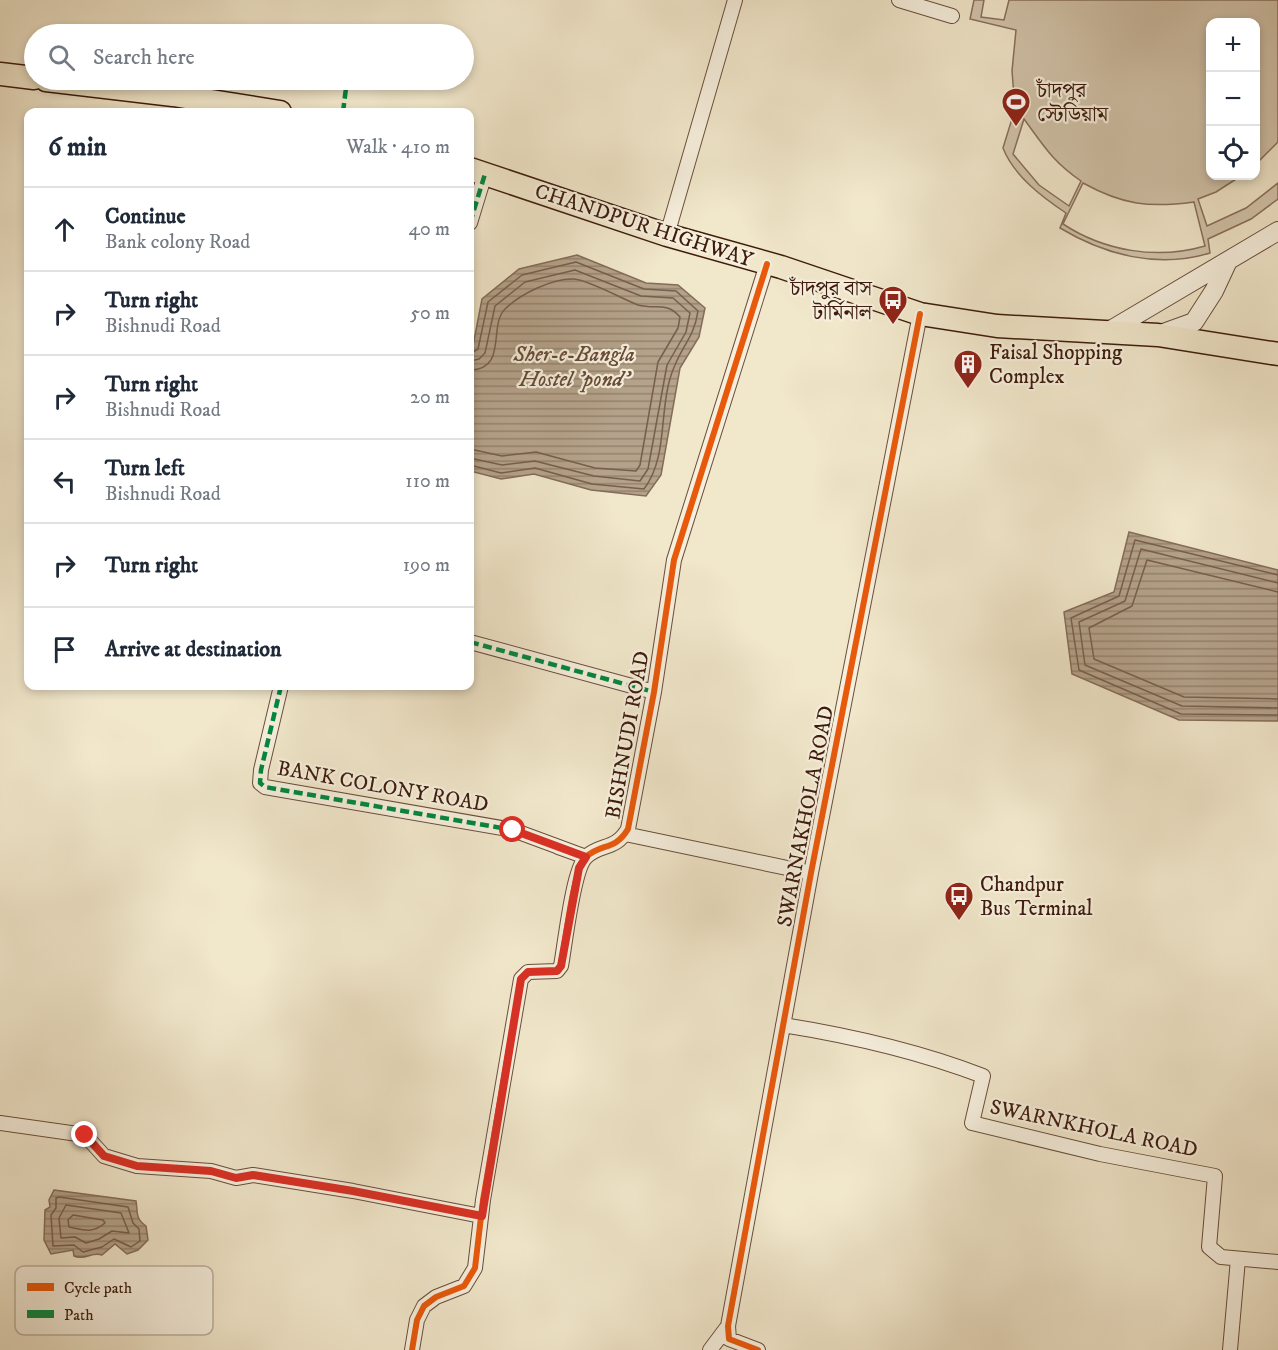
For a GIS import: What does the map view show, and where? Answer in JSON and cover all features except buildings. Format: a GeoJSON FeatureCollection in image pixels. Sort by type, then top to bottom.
{"type":"FeatureCollection","features":[{"type":"Feature","properties":{"kind":"main road"},"geometry":{"type":"LineString","coordinates":[[0,74],[24,77]]}},
{"type":"Feature","properties":{"kind":"main road"},"geometry":{"type":"LineString","coordinates":[[130,90],[255,108]]}},
{"type":"Feature","properties":{"kind":"main road","name":"CHANDPUR HIGHWAY"},"geometry":{"type":"LineString","coordinates":[[477,171],[667,235],[767,264],[920,314],[997,326],[1158,335],[1278,354]]}},
{"type":"Feature","properties":{"kind":"street"},"geometry":{"type":"LineString","coordinates":[[667,235],[735,0]]}},
{"type":"Feature","properties":{"kind":"street"},"geometry":{"type":"LineString","coordinates":[[899,0],[952,16]]}},
{"type":"Feature","properties":{"kind":"street"},"geometry":{"type":"LineString","coordinates":[[474,193],[477,171]]}},
{"type":"Feature","properties":{"kind":"street"},"geometry":{"type":"LineString","coordinates":[[1109,331],[1278,231]]}},
{"type":"Feature","properties":{"kind":"street"},"geometry":{"type":"LineString","coordinates":[[1158,335],[1194,322],[1214,291],[1228,261]]}},
{"type":"Feature","properties":{"kind":"street","name":"BISHNUDI ROAD"},"geometry":{"type":"LineString","coordinates":[[586,857],[611,847],[625,834],[654,692],[674,560],[767,264]]}},
{"type":"Feature","properties":{"kind":"street","name":"SWARNAKHOLA ROAD"},"geometry":{"type":"LineString","coordinates":[[728,1326],[810,873],[920,314]]}},
{"type":"Feature","properties":{"kind":"street"},"geometry":{"type":"LineString","coordinates":[[474,643],[654,692]]}},
{"type":"Feature","properties":{"kind":"street","name":"BANK COLONY ROAD"},"geometry":{"type":"LineString","coordinates":[[280,690],[261,770],[260,783],[265,787],[513,830],[586,857]]}},
{"type":"Feature","properties":{"kind":"street"},"geometry":{"type":"LineString","coordinates":[[625,834],[810,873]]}},
{"type":"Feature","properties":{"kind":"street"},"geometry":{"type":"LineString","coordinates":[[412,1350],[417,1320],[424,1306],[436,1297],[464,1286],[470,1280],[475,1268],[521,979],[528,972],[557,971],[561,966],[579,868],[586,857],[558,847]]}},
{"type":"Feature","properties":{"kind":"street","name":"SWARNKHOLA ROAD"},"geometry":{"type":"LineString","coordinates":[[783,1025],[850,1035],[942,1060],[983,1076],[972,1123],[1100,1154],[1215,1176],[1209,1247],[1221,1257],[1238,1259]]}},
{"type":"Feature","properties":{"kind":"street"},"geometry":{"type":"LineString","coordinates":[[0,1123],[85,1135],[104,1156],[137,1166],[211,1171],[236,1178],[253,1175],[353,1191],[482,1216]]}},
{"type":"Feature","properties":{"kind":"street"},"geometry":{"type":"LineString","coordinates":[[1230,1350],[1238,1259],[1278,1262]]}},
{"type":"Feature","properties":{"kind":"street"},"geometry":{"type":"LineString","coordinates":[[710,1350],[728,1326]]}},
{"type":"Feature","properties":{"kind":"street"},"geometry":{"type":"LineString","coordinates":[[728,1326],[729,1339],[758,1350]]}},
{"type":"Feature","properties":{"kind":"shaded area"},"geometry":{"type":"Polygon","coordinates":[[[974,0],[984,0],[981,17],[1004,20],[1009,0],[1278,0],[1278,142],[1260,160],[1260,18],[1206,18],[1206,180],[1235,180],[1216,192],[1198,199],[1207,226],[1246,208],[1278,183],[1278,199],[1251,219],[1208,239],[1210,253],[1190,258],[1171,260],[1132,257],[1095,246],[1060,228],[1066,213],[1038,193],[1021,177],[1003,148],[1015,109],[1012,71],[1016,30],[970,19],[974,0]],[[1024,119],[1013,154],[1039,185],[1069,206],[1081,181],[1055,160],[1024,119]],[[1083,183],[1063,224],[1096,241],[1131,250],[1168,252],[1205,246],[1194,202],[1163,205],[1137,203],[1083,183]]]}},
{"type":"Feature","properties":{"kind":"water","name":"Sher-e-Bangla Hostel 'pond'"},"geometry":{"type":"Polygon","coordinates":[[[577,255],[646,283],[678,285],[705,308],[699,337],[680,368],[661,475],[646,496],[591,490],[534,474],[501,479],[474,472],[474,340],[482,299],[519,269],[577,255]]]}},
{"type":"Feature","properties":{"kind":"water"},"geometry":{"type":"Polygon","coordinates":[[[1129,532],[1278,570],[1278,721],[1179,720],[1072,674],[1064,612],[1114,592],[1129,532]]]}},
{"type":"Feature","properties":{"kind":"water"},"geometry":{"type":"Polygon","coordinates":[[[54,1190],[136,1201],[140,1220],[146,1226],[148,1240],[138,1250],[127,1254],[115,1244],[102,1255],[78,1257],[74,1256],[73,1250],[51,1254],[44,1240],[45,1210],[50,1207],[49,1200],[54,1190]]]}},
{"type":"Feature","properties":{"kind":"marked path"},"geometry":{"type":"LineString","coordinates":[[344,108],[346,90]]}},
{"type":"Feature","properties":{"kind":"marked path"},"geometry":{"type":"LineString","coordinates":[[474,210],[485,174]]}},
{"type":"Feature","properties":{"kind":"marked path"},"geometry":{"type":"LineString","coordinates":[[474,643],[654,692]]}},
{"type":"Feature","properties":{"kind":"marked path"},"geometry":{"type":"LineString","coordinates":[[280,690],[261,770],[260,783],[265,787],[513,830],[586,857],[558,847]]}},
{"type":"Feature","properties":{"kind":"cycle path"},"geometry":{"type":"LineString","coordinates":[[412,1350],[417,1320],[424,1306],[436,1297],[464,1286],[475,1268],[483,1200],[521,979],[528,972],[557,971],[561,966],[573,891],[581,864],[592,853],[618,841],[628,829],[654,692],[674,560],[767,264]]}},
{"type":"Feature","properties":{"kind":"cycle path"},"geometry":{"type":"LineString","coordinates":[[758,1350],[729,1339],[728,1326],[811,873],[920,314]]}},
{"type":"Feature","properties":{"kind":"place","name":"চাঁদপুর স্টেডিয়াম"},"geometry":{"type":"Point","coordinates":[1016,128]}},
{"type":"Feature","properties":{"kind":"place","name":"চাঁদপুর বাস টার্মিনাল"},"geometry":{"type":"Point","coordinates":[893,326]}},
{"type":"Feature","properties":{"kind":"place","name":"Faisal Shopping Complex"},"geometry":{"type":"Point","coordinates":[968,390]}},
{"type":"Feature","properties":{"kind":"place","name":"Chandpur Bus Terminal"},"geometry":{"type":"Point","coordinates":[959,922]}},
{"type":"Feature","properties":{"kind":"route"},"geometry":{"type":"LineString","coordinates":[[85,1135],[104,1156],[137,1166],[211,1171],[236,1178],[253,1175],[353,1191],[482,1216],[521,979],[528,972],[542,974],[557,971],[561,966],[579,868],[586,857],[513,830]]}}]}
